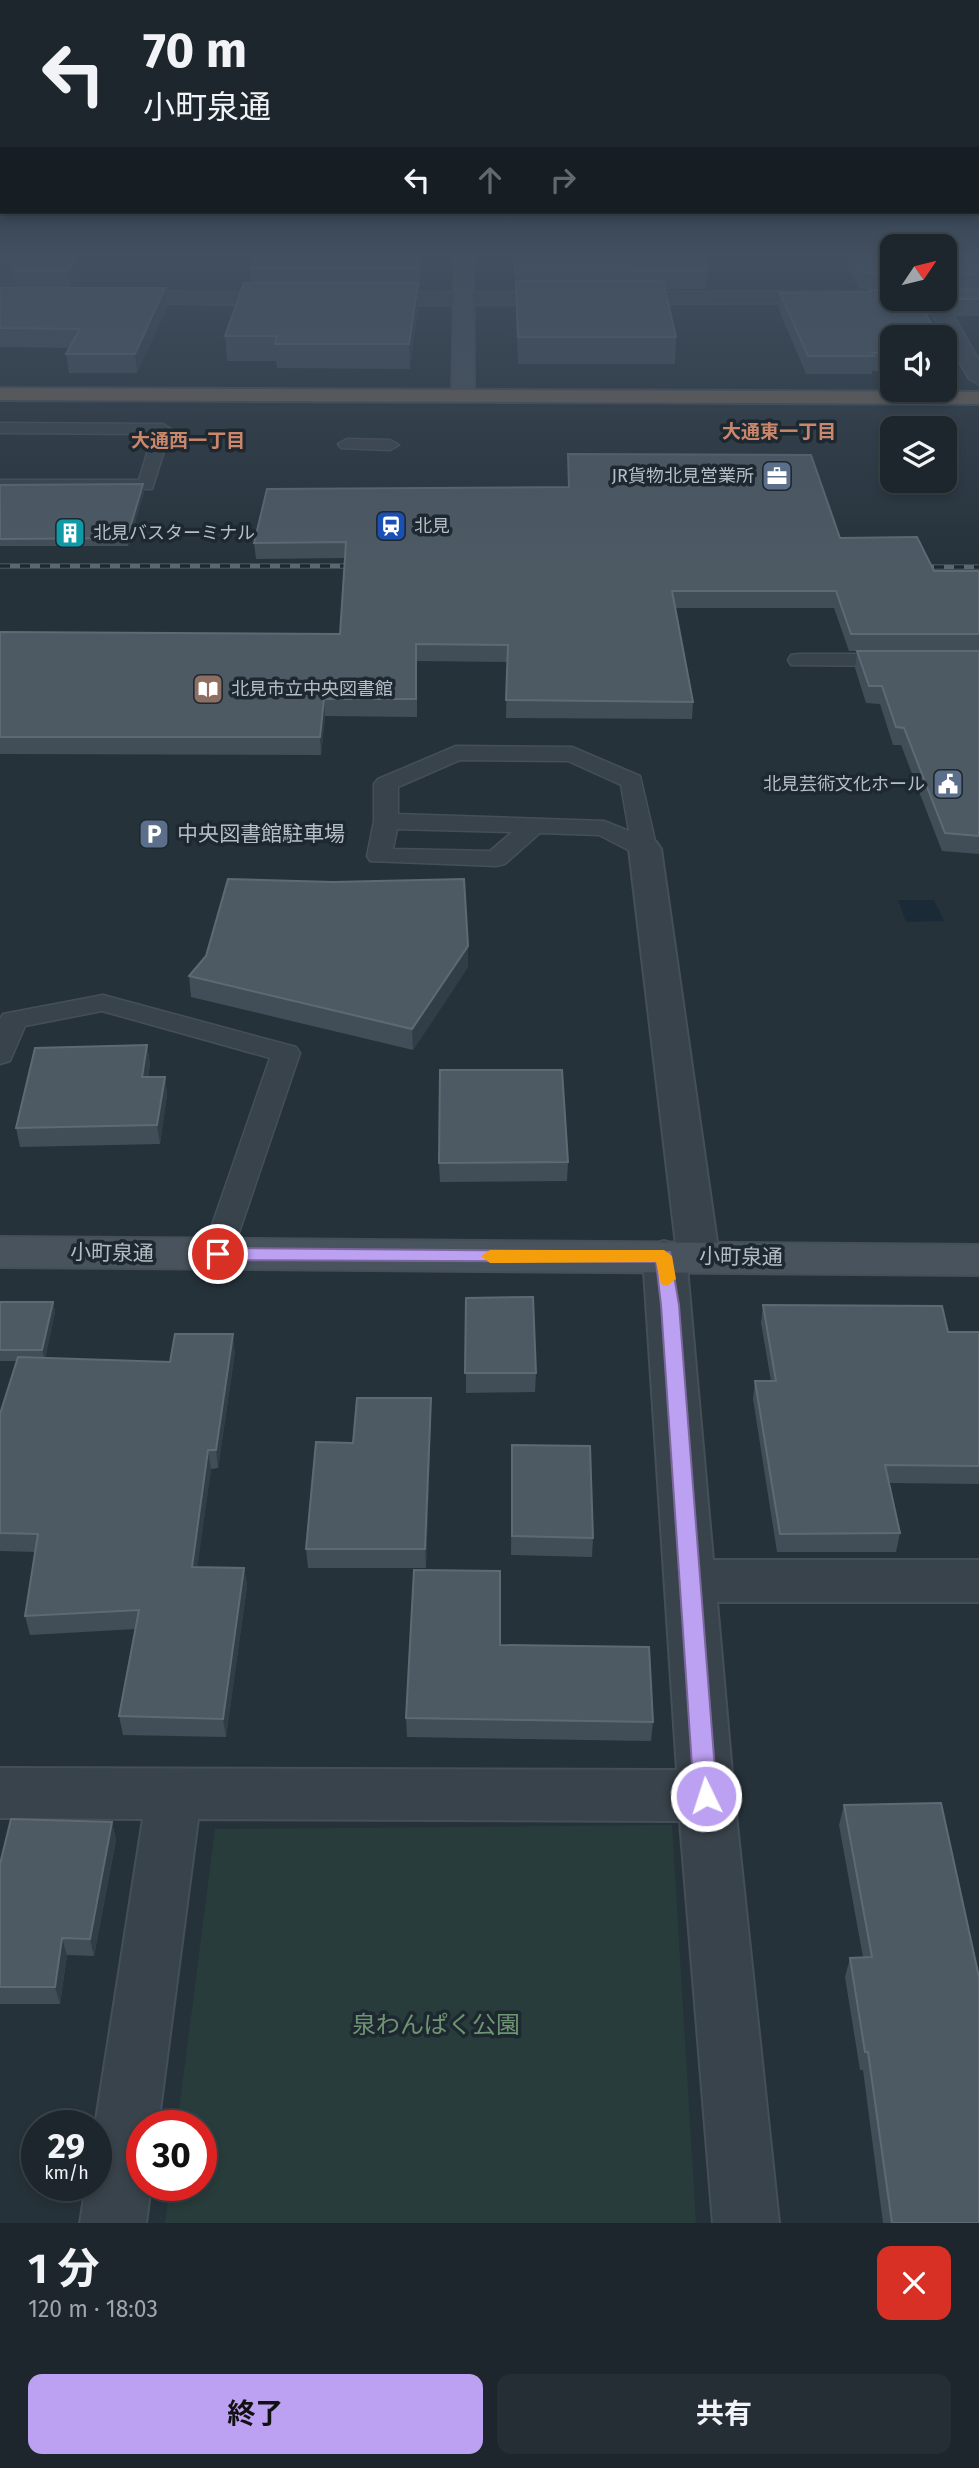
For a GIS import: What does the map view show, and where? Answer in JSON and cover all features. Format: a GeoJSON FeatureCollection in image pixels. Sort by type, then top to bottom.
{"type":"FeatureCollection","features":[{"type":"Feature","properties":{"kind":"highway"},"geometry":{"type":"LineString","coordinates":[[0,394],[979,398]]}},
{"type":"Feature","properties":{"kind":"street"},"geometry":{"type":"LineString","coordinates":[[462,357],[463,396]]}},
{"type":"Feature","properties":{"kind":"street"},"geometry":{"type":"LineString","coordinates":[[967,357],[979,378]]}},
{"type":"Feature","properties":{"kind":"street"},"geometry":{"type":"LineString","coordinates":[[645,849],[681,1256],[670,1305],[706,1796],[746,2223]]}},
{"type":"Feature","properties":{"kind":"street","name":"小町泉通"},"geometry":{"type":"LineString","coordinates":[[0,1252],[979,1260]]}},
{"type":"Feature","properties":{"kind":"street"},"geometry":{"type":"LineString","coordinates":[[691,1581],[979,1581]]}},
{"type":"Feature","properties":{"kind":"street"},"geometry":{"type":"LineString","coordinates":[[0,1794],[706,1796]]}},
{"type":"Feature","properties":{"kind":"street"},"geometry":{"type":"LineString","coordinates":[[113,2223],[174,1794]]}},
{"type":"Feature","properties":{"kind":"lane"},"geometry":{"type":"LineString","coordinates":[[0,485],[146,485],[163,429],[2,433]]}},
{"type":"Feature","properties":{"kind":"lane"},"geometry":{"type":"LineString","coordinates":[[347,444],[390,444]]}},
{"type":"Feature","properties":{"kind":"lane"},"geometry":{"type":"LineString","coordinates":[[799,660],[910,660]]}},
{"type":"Feature","properties":{"kind":"lane"},"geometry":{"type":"LineString","coordinates":[[534,826],[496,859],[379,856],[386,821],[386,785],[456,753],[572,754],[632,780],[645,849]]}},
{"type":"Feature","properties":{"kind":"lane"},"geometry":{"type":"LineString","coordinates":[[386,821],[604,828],[645,849]]}},
{"type":"Feature","properties":{"kind":"lane"},"geometry":{"type":"LineString","coordinates":[[0,1055],[13,1020],[103,1003],[286,1054],[218,1254]]}},
{"type":"Feature","properties":{"kind":"green space","name":"泉わんぱく公園"},"geometry":{"type":"Polygon","coordinates":[[[672,1825],[696,2223],[165,2223],[168,2201],[217,2201],[217,2110],[179,2110],[215,1829],[672,1825]]]}},
{"type":"Feature","properties":{"kind":"water"},"geometry":{"type":"Polygon","coordinates":[[[898,900],[934,900],[944,921],[906,922],[898,900]]]}},
{"type":"Feature","properties":{"kind":"building"},"geometry":{"type":"Polygon","coordinates":[[[568,454],[811,455],[840,538],[917,537],[934,571],[979,571],[979,634],[851,634],[836,591],[672,591],[693,702],[506,700],[508,645],[416,644],[416,699],[324,699],[320,737],[0,737],[0,632],[340,634],[346,542],[254,543],[267,489],[569,487],[568,454]]]}},
{"type":"Feature","properties":{"kind":"building"},"geometry":{"type":"Polygon","coordinates":[[[143,484],[127,538],[0,539],[0,485],[143,484]]]}},
{"type":"Feature","properties":{"kind":"building","name":"北見芸術文化ホール"},"geometry":{"type":"Polygon","coordinates":[[[857,651],[979,651],[979,836],[945,833],[904,728],[896,727],[882,686],[869,686],[857,651]]]}},
{"type":"Feature","properties":{"kind":"building"},"geometry":{"type":"Polygon","coordinates":[[[228,879],[333,882],[464,879],[468,946],[412,1029],[189,976],[206,956],[228,879]]]}},
{"type":"Feature","properties":{"kind":"building"},"geometry":{"type":"Polygon","coordinates":[[[147,1045],[142,1077],[165,1077],[157,1125],[16,1128],[35,1048],[147,1045]]]}},
{"type":"Feature","properties":{"kind":"building"},"geometry":{"type":"Polygon","coordinates":[[[440,1070],[562,1070],[568,1162],[439,1163],[440,1070]]]}},
{"type":"Feature","properties":{"kind":"building"},"geometry":{"type":"Polygon","coordinates":[[[533,1297],[536,1373],[465,1373],[466,1298],[533,1297]]]}},
{"type":"Feature","properties":{"kind":"building"},"geometry":{"type":"Polygon","coordinates":[[[0,1302],[53,1302],[42,1350],[0,1350],[0,1302]]]}},
{"type":"Feature","properties":{"kind":"building"},"geometry":{"type":"Polygon","coordinates":[[[763,1305],[942,1306],[948,1332],[979,1332],[979,1466],[885,1465],[900,1533],[780,1534],[755,1381],[776,1381],[763,1305]]]}},
{"type":"Feature","properties":{"kind":"building"},"geometry":{"type":"Polygon","coordinates":[[[175,1334],[233,1334],[216,1450],[208,1450],[192,1567],[244,1568],[223,1719],[119,1716],[139,1610],[25,1616],[38,1534],[0,1533],[0,1414],[18,1357],[170,1362],[175,1334]]]}},
{"type":"Feature","properties":{"kind":"building"},"geometry":{"type":"Polygon","coordinates":[[[357,1398],[431,1398],[425,1549],[306,1549],[316,1442],[353,1443],[357,1398]]]}},
{"type":"Feature","properties":{"kind":"building"},"geometry":{"type":"Polygon","coordinates":[[[512,1445],[590,1446],[593,1538],[512,1536],[512,1445]]]}},
{"type":"Feature","properties":{"kind":"building"},"geometry":{"type":"Polygon","coordinates":[[[414,1570],[500,1571],[500,1645],[649,1647],[653,1722],[406,1718],[414,1570]]]}},
{"type":"Feature","properties":{"kind":"building"},"geometry":{"type":"Polygon","coordinates":[[[941,1803],[979,1977],[979,2223],[892,2223],[868,2052],[865,2052],[850,1958],[872,1957],[844,1805],[941,1803]]]}},
{"type":"Feature","properties":{"kind":"building"},"geometry":{"type":"Polygon","coordinates":[[[11,1819],[112,1822],[90,1939],[62,1938],[55,1987],[0,1987],[0,1864],[11,1819]]]}},
{"type":"Feature","properties":{"kind":"railway"},"geometry":{"type":"LineString","coordinates":[[0,566],[364,566]]}},
{"type":"Feature","properties":{"kind":"railway"},"geometry":{"type":"LineString","coordinates":[[914,567],[979,567]]}},
{"type":"Feature","properties":{"kind":"slow traffic"},"geometry":{"type":"LineString","coordinates":[[490,1256],[664,1256],[667,1279]]}},
{"type":"Feature","properties":{"kind":"place","name":"JR貨物北見営業所"},"geometry":{"type":"Point","coordinates":[777,476]}},
{"type":"Feature","properties":{"kind":"place","name":"北見"},"geometry":{"type":"Point","coordinates":[391,526]}},
{"type":"Feature","properties":{"kind":"place","name":"北見バスターミナル"},"geometry":{"type":"Point","coordinates":[70,533]}},
{"type":"Feature","properties":{"kind":"place","name":"北見市立中央図書館"},"geometry":{"type":"Point","coordinates":[208,689]}},
{"type":"Feature","properties":{"kind":"place","name":"北見芸術文化ホール"},"geometry":{"type":"Point","coordinates":[948,784]}},
{"type":"Feature","properties":{"kind":"place","name":"中央図書館駐車場"},"geometry":{"type":"Point","coordinates":[154,834]}},
{"type":"Feature","properties":{"kind":"district","name":"大通東一丁目"},"geometry":{"type":"Point","coordinates":[779,431]}},
{"type":"Feature","properties":{"kind":"district","name":"大通西一丁目"},"geometry":{"type":"Point","coordinates":[188,440]}},
{"type":"Feature","properties":{"kind":"route"},"geometry":{"type":"LineString","coordinates":[[218,1254],[664,1256],[670,1305],[706,1796]]}}]}
